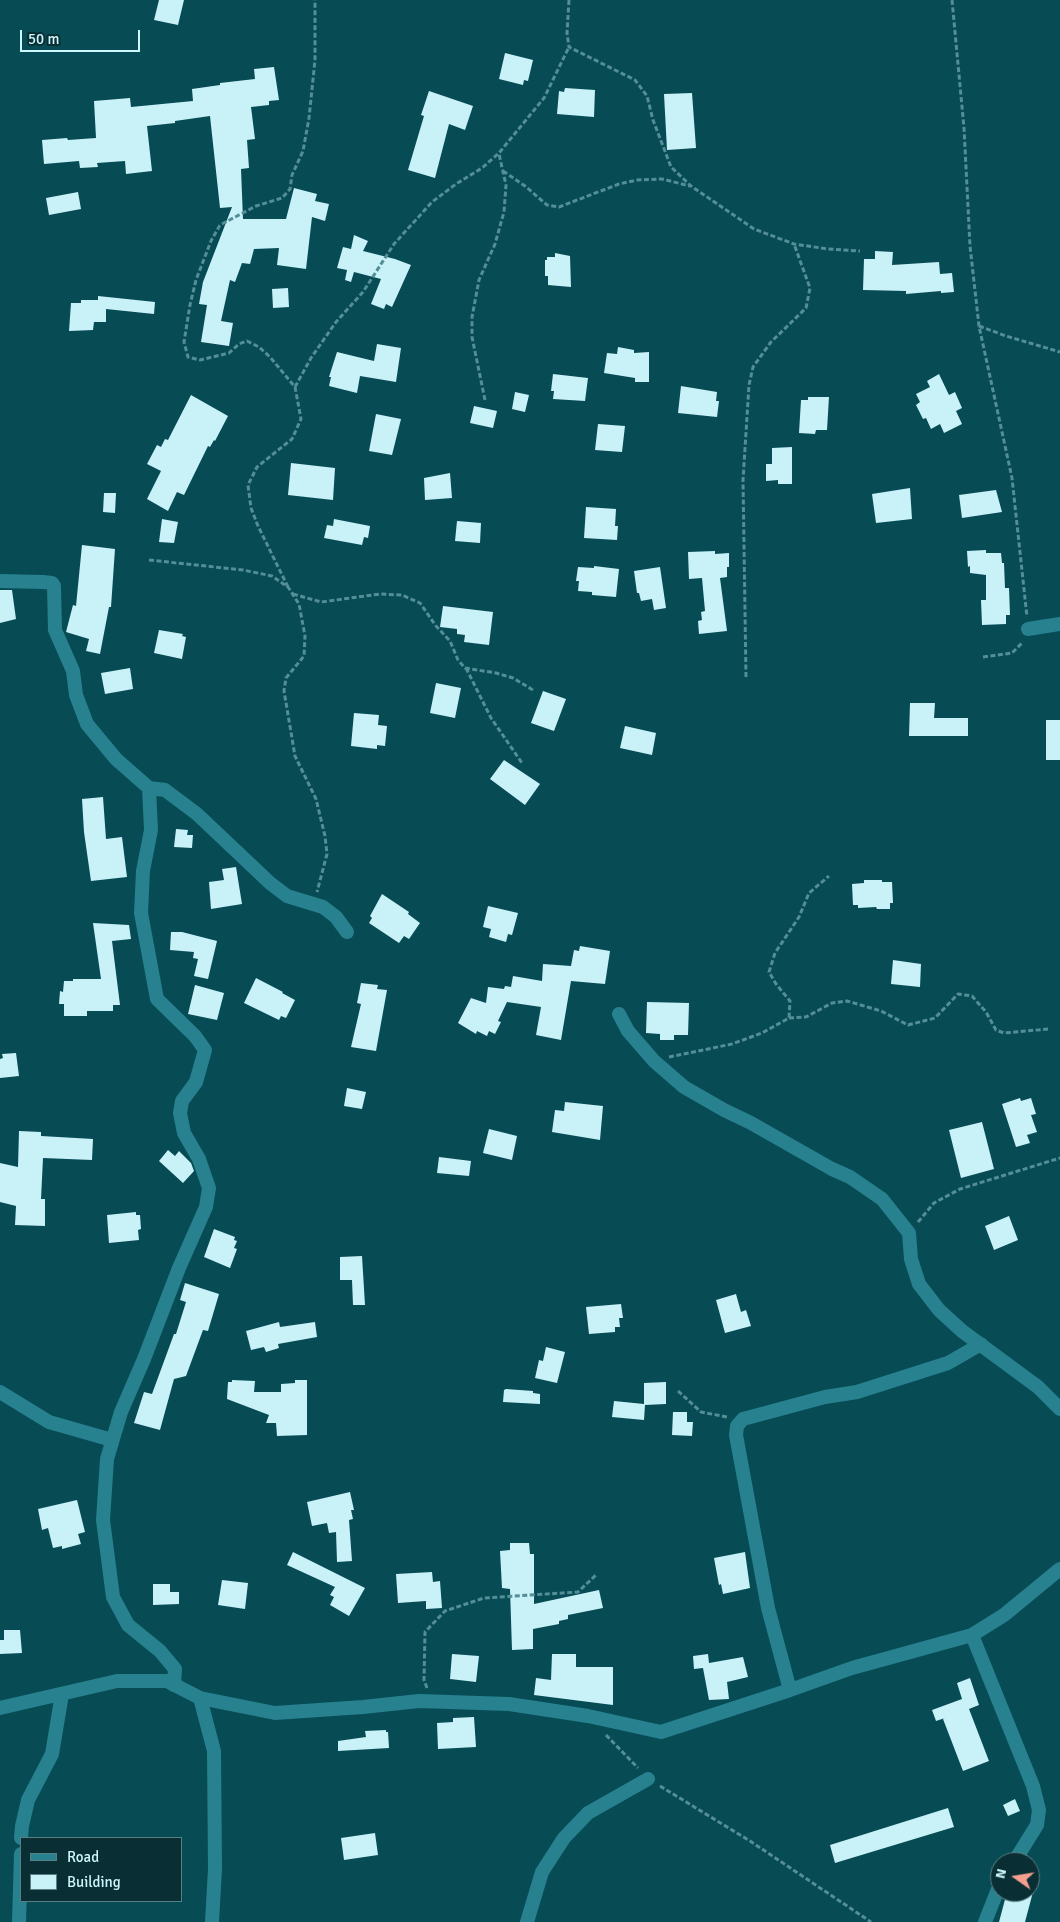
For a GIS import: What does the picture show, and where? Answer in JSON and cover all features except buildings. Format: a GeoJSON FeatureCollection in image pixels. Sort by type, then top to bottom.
{"type":"FeatureCollection","features":[{"type":"Feature","properties":{"kind":"street"},"geometry":{"type":"LineString","coordinates":[[0,581],[43,582],[54,586],[55,630],[73,671],[76,695],[87,724],[116,759],[149,788],[165,790],[197,814],[270,883],[287,896],[323,907],[336,917],[348,932]]}},
{"type":"Feature","properties":{"kind":"street"},"geometry":{"type":"LineString","coordinates":[[1028,629],[1060,624]]}},
{"type":"Feature","properties":{"kind":"street"},"geometry":{"type":"LineString","coordinates":[[149,788],[151,830],[143,871],[141,913],[157,999],[195,1036],[206,1050],[196,1082],[182,1101],[180,1113],[184,1133],[199,1159],[209,1188],[206,1207],[179,1268],[144,1359],[121,1412],[107,1459],[102,1520],[113,1597],[128,1625],[160,1651],[175,1669],[174,1685]]}},
{"type":"Feature","properties":{"kind":"street"},"geometry":{"type":"LineString","coordinates":[[618,1014],[628,1031],[654,1061],[684,1087],[850,1177],[882,1199],[909,1233],[911,1259],[919,1284],[939,1310],[962,1331],[1038,1387],[1060,1409]]}},
{"type":"Feature","properties":{"kind":"street"},"geometry":{"type":"LineString","coordinates":[[790,1690],[768,1608],[736,1435],[737,1426],[743,1419],[825,1397],[857,1392],[948,1363],[981,1344]]}},
{"type":"Feature","properties":{"kind":"street"},"geometry":{"type":"LineString","coordinates":[[0,1392],[49,1422],[112,1440]]}},
{"type":"Feature","properties":{"kind":"street"},"geometry":{"type":"LineString","coordinates":[[0,1708],[118,1681],[167,1681],[200,1698],[275,1713],[419,1701],[509,1704],[588,1716],[661,1732],[852,1668],[972,1636],[1004,1615],[1060,1569]]}},
{"type":"Feature","properties":{"kind":"street"},"geometry":{"type":"LineString","coordinates":[[972,1636],[1033,1786],[1039,1810],[1037,1825],[1020,1852]]}},
{"type":"Feature","properties":{"kind":"street"},"geometry":{"type":"LineString","coordinates":[[21,1837],[28,1800],[52,1754],[62,1694]]}},
{"type":"Feature","properties":{"kind":"street"},"geometry":{"type":"LineString","coordinates":[[200,1698],[214,1751],[215,1869],[212,1922]]}},
{"type":"Feature","properties":{"kind":"street"},"geometry":{"type":"LineString","coordinates":[[527,1922],[542,1872],[564,1838],[588,1813],[648,1779]]}},
{"type":"Feature","properties":{"kind":"street"},"geometry":{"type":"LineString","coordinates":[[19,1922],[20,1888]]}},
{"type":"Feature","properties":{"kind":"street"},"geometry":{"type":"LineString","coordinates":[[985,1922],[993,1902]]}},
{"type":"Feature","properties":{"kind":"path"},"geometry":{"type":"LineString","coordinates":[[310,902],[317,896],[318,884],[327,854],[325,836],[316,799],[295,756],[284,691],[286,678],[304,656],[305,636],[299,604],[288,587],[258,526],[251,508],[248,485],[257,467],[292,439],[301,419],[295,387],[270,357],[248,341],[239,344],[229,353],[200,360],[188,356],[184,342],[196,280],[211,241],[220,225],[256,206],[282,198],[290,189],[292,175],[303,151],[309,118],[315,60],[315,0]]}},
{"type":"Feature","properties":{"kind":"path"},"geometry":{"type":"LineString","coordinates":[[295,387],[310,358],[336,322],[363,292],[394,244],[432,202],[482,168],[499,153],[544,98],[569,47],[567,33],[569,0]]}},
{"type":"Feature","properties":{"kind":"path"},"geometry":{"type":"LineString","coordinates":[[952,0],[964,128],[970,246],[979,326],[1012,478],[1028,629],[1022,644],[1012,653],[983,657]]}},
{"type":"Feature","properties":{"kind":"path"},"geometry":{"type":"LineString","coordinates":[[569,47],[635,80],[647,96],[652,120],[671,166],[691,186],[754,229],[794,244],[860,251]]}},
{"type":"Feature","properties":{"kind":"path"},"geometry":{"type":"LineString","coordinates":[[485,400],[472,337],[472,317],[479,280],[495,244],[504,212],[506,185],[499,153]]}},
{"type":"Feature","properties":{"kind":"path"},"geometry":{"type":"LineString","coordinates":[[503,171],[525,186],[547,205],[559,207],[619,184],[637,180],[662,179],[691,186]]}},
{"type":"Feature","properties":{"kind":"path"},"geometry":{"type":"LineString","coordinates":[[746,676],[743,480],[749,385],[753,367],[771,342],[806,308],[810,288],[794,244]]}},
{"type":"Feature","properties":{"kind":"path"},"geometry":{"type":"LineString","coordinates":[[979,326],[1060,352]]}},
{"type":"Feature","properties":{"kind":"path"},"geometry":{"type":"LineString","coordinates":[[149,560],[243,570],[272,576],[288,587]]}},
{"type":"Feature","properties":{"kind":"path"},"geometry":{"type":"LineString","coordinates":[[293,594],[322,602],[380,594],[402,595],[420,603],[436,626],[450,640],[458,660],[465,668],[494,724],[522,763]]}},
{"type":"Feature","properties":{"kind":"path"},"geometry":{"type":"LineString","coordinates":[[465,668],[513,678],[533,690]]}},
{"type":"Feature","properties":{"kind":"path"},"geometry":{"type":"LineString","coordinates":[[789,1018],[790,1001],[769,972],[775,953],[799,917],[809,894],[829,876]]}},
{"type":"Feature","properties":{"kind":"path"},"geometry":{"type":"LineString","coordinates":[[654,1061],[732,1044],[762,1033],[789,1018],[806,1017],[832,1003],[846,1001],[881,1011],[908,1025],[935,1018],[958,994],[972,996],[986,1012],[996,1030],[1004,1033],[1048,1029]]}},
{"type":"Feature","properties":{"kind":"path"},"geometry":{"type":"LineString","coordinates":[[909,1233],[934,1203],[960,1189],[1060,1158]]}},
{"type":"Feature","properties":{"kind":"path"},"geometry":{"type":"LineString","coordinates":[[678,1391],[701,1412],[743,1419]]}},
{"type":"Feature","properties":{"kind":"path"},"geometry":{"type":"LineString","coordinates":[[428,1692],[424,1680],[425,1632],[445,1611],[484,1598],[578,1592],[597,1574]]}},
{"type":"Feature","properties":{"kind":"path"},"geometry":{"type":"LineString","coordinates":[[588,1716],[648,1779],[757,1846],[871,1922]]}}]}
